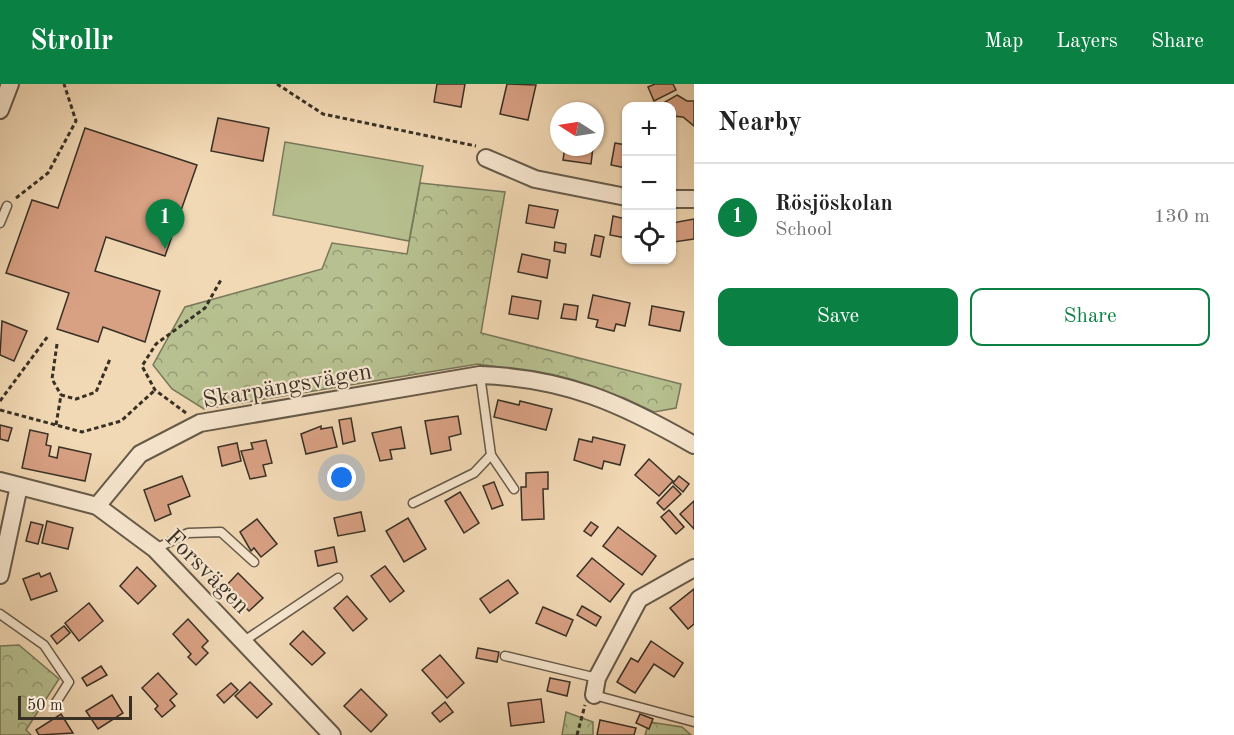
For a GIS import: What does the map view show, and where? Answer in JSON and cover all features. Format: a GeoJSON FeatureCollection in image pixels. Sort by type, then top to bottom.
{"type":"FeatureCollection","features":[{"type":"Feature","properties":{"kind":"street"},"geometry":{"type":"LineString","coordinates":[[0,110],[10,84]]}},
{"type":"Feature","properties":{"kind":"street"},"geometry":{"type":"LineString","coordinates":[[486,158],[535,179],[622,196]]}},
{"type":"Feature","properties":{"kind":"street"},"geometry":{"type":"LineString","coordinates":[[676,199],[694,199]]}},
{"type":"Feature","properties":{"kind":"street","name":"Skarpängsvägen"},"geometry":{"type":"LineString","coordinates":[[97,506],[140,454],[200,423],[480,375],[519,376],[570,386],[636,411],[694,445]]}},
{"type":"Feature","properties":{"kind":"street","name":"Forsvägen"},"geometry":{"type":"LineString","coordinates":[[0,481],[97,506],[155,549],[332,735]]}},
{"type":"Feature","properties":{"kind":"street"},"geometry":{"type":"LineString","coordinates":[[0,575],[20,486]]}},
{"type":"Feature","properties":{"kind":"street"},"geometry":{"type":"LineString","coordinates":[[594,695],[597,678],[639,599],[694,568]]}},
{"type":"Feature","properties":{"kind":"lane"},"geometry":{"type":"LineString","coordinates":[[0,223],[7,206]]}},
{"type":"Feature","properties":{"kind":"lane"},"geometry":{"type":"LineString","coordinates":[[480,375],[491,455],[514,489]]}},
{"type":"Feature","properties":{"kind":"lane"},"geometry":{"type":"LineString","coordinates":[[413,502],[474,473],[491,455]]}},
{"type":"Feature","properties":{"kind":"lane"},"geometry":{"type":"LineString","coordinates":[[155,549],[188,532],[221,532],[254,562]]}},
{"type":"Feature","properties":{"kind":"lane"},"geometry":{"type":"LineString","coordinates":[[244,641],[338,578]]}},
{"type":"Feature","properties":{"kind":"lane"},"geometry":{"type":"LineString","coordinates":[[0,614],[44,645],[69,682],[55,705]]}},
{"type":"Feature","properties":{"kind":"lane"},"geometry":{"type":"LineString","coordinates":[[505,656],[597,678]]}},
{"type":"Feature","properties":{"kind":"lane"},"geometry":{"type":"LineString","coordinates":[[594,695],[694,722]]}},
{"type":"Feature","properties":{"kind":"path"},"geometry":{"type":"LineString","coordinates":[[7,206],[48,173],[76,122],[64,84]]}},
{"type":"Feature","properties":{"kind":"path"},"geometry":{"type":"LineString","coordinates":[[277,84],[323,114],[483,147],[486,158]]}},
{"type":"Feature","properties":{"kind":"path"},"geometry":{"type":"LineString","coordinates":[[200,423],[155,390],[142,366],[156,344],[205,308],[222,278]]}},
{"type":"Feature","properties":{"kind":"path"},"geometry":{"type":"LineString","coordinates":[[0,401],[48,336]]}},
{"type":"Feature","properties":{"kind":"path"},"geometry":{"type":"LineString","coordinates":[[56,425],[61,395],[52,379],[57,344]]}},
{"type":"Feature","properties":{"kind":"path"},"geometry":{"type":"LineString","coordinates":[[61,395],[76,399],[96,392],[110,359]]}},
{"type":"Feature","properties":{"kind":"path"},"geometry":{"type":"LineString","coordinates":[[0,410],[82,432],[121,422],[155,390]]}},
{"type":"Feature","properties":{"kind":"path"},"geometry":{"type":"LineString","coordinates":[[576,735],[583,707],[594,695]]}},
{"type":"Feature","properties":{"kind":"green space"},"geometry":{"type":"Polygon","coordinates":[[[285,142],[423,166],[409,241],[273,215],[285,142]]]}},
{"type":"Feature","properties":{"kind":"green space"},"geometry":{"type":"Polygon","coordinates":[[[420,183],[505,192],[481,333],[681,384],[676,408],[654,412],[624,398],[552,375],[478,364],[204,409],[172,389],[153,365],[185,307],[322,269],[332,243],[407,254],[420,183]]]}},
{"type":"Feature","properties":{"kind":"green space"},"geometry":{"type":"Polygon","coordinates":[[[19,645],[59,679],[26,730],[31,735],[0,735],[0,646],[19,645]]]}},
{"type":"Feature","properties":{"kind":"green space"},"geometry":{"type":"Polygon","coordinates":[[[566,712],[593,722],[593,735],[562,735],[566,712]]]}},
{"type":"Feature","properties":{"kind":"green space"},"geometry":{"type":"Polygon","coordinates":[[[649,722],[682,727],[691,735],[645,735],[649,722]]]}},
{"type":"Feature","properties":{"kind":"building"},"geometry":{"type":"Polygon","coordinates":[[[437,84],[465,84],[461,107],[434,102],[437,84]]]}},
{"type":"Feature","properties":{"kind":"building"},"geometry":{"type":"Polygon","coordinates":[[[507,84],[536,85],[528,120],[500,114],[507,84]]]}},
{"type":"Feature","properties":{"kind":"building"},"geometry":{"type":"Polygon","coordinates":[[[655,84],[673,84],[676,90],[654,101],[648,87],[655,84]]]}},
{"type":"Feature","properties":{"kind":"building"},"geometry":{"type":"Polygon","coordinates":[[[677,95],[687,101],[694,101],[694,126],[683,117],[676,116],[676,102],[665,102],[677,95]]]}},
{"type":"Feature","properties":{"kind":"building"},"geometry":{"type":"Polygon","coordinates":[[[218,118],[269,128],[263,161],[211,151],[218,118]]]}},
{"type":"Feature","properties":{"kind":"building"},"geometry":{"type":"Polygon","coordinates":[[[85,128],[197,165],[165,256],[106,237],[95,271],[160,291],[145,342],[103,327],[98,342],[57,329],[69,293],[6,273],[32,200],[58,208],[85,128]]]}},
{"type":"Feature","properties":{"kind":"building"},"geometry":{"type":"Polygon","coordinates":[[[615,143],[622,144],[622,167],[611,165],[615,143]]]}},
{"type":"Feature","properties":{"kind":"building"},"geometry":{"type":"Polygon","coordinates":[[[564,156],[592,156],[591,164],[563,160],[564,156]]]}},
{"type":"Feature","properties":{"kind":"building"},"geometry":{"type":"Polygon","coordinates":[[[529,205],[558,210],[554,228],[526,223],[529,205]]]}},
{"type":"Feature","properties":{"kind":"building"},"geometry":{"type":"Polygon","coordinates":[[[613,216],[622,218],[622,237],[610,235],[613,216]]]}},
{"type":"Feature","properties":{"kind":"building"},"geometry":{"type":"Polygon","coordinates":[[[694,219],[694,239],[676,242],[676,222],[694,219]]]}},
{"type":"Feature","properties":{"kind":"building"},"geometry":{"type":"Polygon","coordinates":[[[595,235],[604,237],[600,257],[591,255],[595,235]]]}},
{"type":"Feature","properties":{"kind":"building"},"geometry":{"type":"Polygon","coordinates":[[[555,242],[566,244],[565,253],[554,251],[555,242]]]}},
{"type":"Feature","properties":{"kind":"building"},"geometry":{"type":"Polygon","coordinates":[[[522,254],[550,260],[547,278],[518,272],[522,254]]]}},
{"type":"Feature","properties":{"kind":"building"},"geometry":{"type":"Polygon","coordinates":[[[593,295],[630,303],[625,326],[616,324],[614,331],[596,327],[598,320],[588,318],[593,295]]]}},
{"type":"Feature","properties":{"kind":"building"},"geometry":{"type":"Polygon","coordinates":[[[512,296],[541,301],[538,319],[509,314],[512,296]]]}},
{"type":"Feature","properties":{"kind":"building"},"geometry":{"type":"Polygon","coordinates":[[[564,304],[578,306],[576,320],[561,318],[564,304]]]}},
{"type":"Feature","properties":{"kind":"building"},"geometry":{"type":"Polygon","coordinates":[[[652,306],[684,312],[680,331],[649,325],[652,306]]]}},
{"type":"Feature","properties":{"kind":"building"},"geometry":{"type":"Polygon","coordinates":[[[2,321],[27,331],[14,361],[0,355],[2,321]]]}},
{"type":"Feature","properties":{"kind":"building"},"geometry":{"type":"Polygon","coordinates":[[[498,400],[519,405],[520,401],[552,409],[546,430],[494,417],[498,400]]]}},
{"type":"Feature","properties":{"kind":"building"},"geometry":{"type":"Polygon","coordinates":[[[458,416],[461,434],[449,437],[451,450],[431,454],[425,421],[458,416]]]}},
{"type":"Feature","properties":{"kind":"building"},"geometry":{"type":"Polygon","coordinates":[[[351,418],[355,441],[343,444],[339,420],[351,418]]]}},
{"type":"Feature","properties":{"kind":"building"},"geometry":{"type":"Polygon","coordinates":[[[0,425],[12,428],[8,441],[0,439],[0,425]]]}},
{"type":"Feature","properties":{"kind":"building"},"geometry":{"type":"Polygon","coordinates":[[[321,426],[321,429],[332,427],[337,447],[306,454],[301,434],[321,426]]]}},
{"type":"Feature","properties":{"kind":"building"},"geometry":{"type":"Polygon","coordinates":[[[401,427],[405,448],[390,450],[392,459],[380,461],[372,433],[401,427]]]}},
{"type":"Feature","properties":{"kind":"building"},"geometry":{"type":"Polygon","coordinates":[[[30,430],[48,434],[46,445],[51,446],[49,456],[57,458],[59,447],[91,454],[85,481],[22,468],[30,430]]]}},
{"type":"Feature","properties":{"kind":"building"},"geometry":{"type":"Polygon","coordinates":[[[593,437],[625,445],[620,465],[604,461],[602,469],[574,460],[579,439],[592,442],[593,437]]]}},
{"type":"Feature","properties":{"kind":"building"},"geometry":{"type":"Polygon","coordinates":[[[266,440],[272,463],[263,465],[266,476],[250,479],[241,451],[253,449],[251,443],[266,440]]]}},
{"type":"Feature","properties":{"kind":"building"},"geometry":{"type":"Polygon","coordinates":[[[237,443],[241,461],[222,466],[218,447],[237,443]]]}},
{"type":"Feature","properties":{"kind":"building"},"geometry":{"type":"Polygon","coordinates":[[[649,459],[673,481],[659,496],[635,475],[649,459]]]}},
{"type":"Feature","properties":{"kind":"building"},"geometry":{"type":"Polygon","coordinates":[[[548,472],[548,489],[543,489],[544,519],[522,520],[521,487],[526,487],[526,473],[548,472]]]}},
{"type":"Feature","properties":{"kind":"building"},"geometry":{"type":"Polygon","coordinates":[[[182,476],[190,496],[168,505],[171,514],[155,521],[144,490],[182,476]]]}},
{"type":"Feature","properties":{"kind":"building"},"geometry":{"type":"Polygon","coordinates":[[[679,476],[689,484],[683,492],[673,483],[679,476]]]}},
{"type":"Feature","properties":{"kind":"building"},"geometry":{"type":"Polygon","coordinates":[[[494,482],[503,505],[492,509],[483,486],[494,482]]]}},
{"type":"Feature","properties":{"kind":"building"},"geometry":{"type":"Polygon","coordinates":[[[673,486],[681,494],[664,510],[657,503],[673,486]]]}},
{"type":"Feature","properties":{"kind":"building"},"geometry":{"type":"Polygon","coordinates":[[[460,492],[479,523],[464,533],[445,501],[460,492]]]}},
{"type":"Feature","properties":{"kind":"building"},"geometry":{"type":"Polygon","coordinates":[[[694,501],[694,529],[680,514],[694,501]]]}},
{"type":"Feature","properties":{"kind":"building"},"geometry":{"type":"Polygon","coordinates":[[[669,510],[684,527],[676,534],[661,517],[669,510]]]}},
{"type":"Feature","properties":{"kind":"building"},"geometry":{"type":"Polygon","coordinates":[[[361,512],[365,531],[338,536],[334,518],[361,512]]]}},
{"type":"Feature","properties":{"kind":"building"},"geometry":{"type":"Polygon","coordinates":[[[408,518],[426,549],[404,562],[386,531],[408,518]]]}},
{"type":"Feature","properties":{"kind":"building"},"geometry":{"type":"Polygon","coordinates":[[[257,519],[277,544],[261,557],[254,548],[251,551],[240,532],[257,519]]]}},
{"type":"Feature","properties":{"kind":"building"},"geometry":{"type":"Polygon","coordinates":[[[47,521],[73,528],[68,549],[42,543],[47,521]]]}},
{"type":"Feature","properties":{"kind":"building"},"geometry":{"type":"Polygon","coordinates":[[[31,522],[43,525],[38,544],[26,541],[31,522]]]}},
{"type":"Feature","properties":{"kind":"building"},"geometry":{"type":"Polygon","coordinates":[[[591,522],[598,527],[591,536],[584,531],[591,522]]]}},
{"type":"Feature","properties":{"kind":"building"},"geometry":{"type":"Polygon","coordinates":[[[618,527],[656,556],[642,575],[603,546],[618,527]]]}},
{"type":"Feature","properties":{"kind":"building"},"geometry":{"type":"Polygon","coordinates":[[[334,547],[337,562],[318,566],[315,551],[334,547]]]}},
{"type":"Feature","properties":{"kind":"building"},"geometry":{"type":"Polygon","coordinates":[[[592,558],[624,584],[610,602],[577,576],[592,558]]]}},
{"type":"Feature","properties":{"kind":"building"},"geometry":{"type":"Polygon","coordinates":[[[385,566],[404,591],[390,602],[371,576],[385,566]]]}},
{"type":"Feature","properties":{"kind":"building"},"geometry":{"type":"Polygon","coordinates":[[[137,567],[156,586],[138,604],[120,586],[137,567]]]}},
{"type":"Feature","properties":{"kind":"building"},"geometry":{"type":"Polygon","coordinates":[[[39,573],[41,577],[50,573],[57,591],[31,600],[23,579],[39,573]]]}},
{"type":"Feature","properties":{"kind":"building"},"geometry":{"type":"Polygon","coordinates":[[[238,573],[263,598],[249,611],[225,587],[238,573]]]}},
{"type":"Feature","properties":{"kind":"building"},"geometry":{"type":"Polygon","coordinates":[[[508,580],[518,593],[490,613],[480,599],[508,580]]]}},
{"type":"Feature","properties":{"kind":"building"},"geometry":{"type":"Polygon","coordinates":[[[694,589],[694,624],[688,629],[670,608],[694,589]]]}},
{"type":"Feature","properties":{"kind":"building"},"geometry":{"type":"Polygon","coordinates":[[[347,596],[367,619],[353,631],[334,608],[347,596]]]}},
{"type":"Feature","properties":{"kind":"building"},"geometry":{"type":"Polygon","coordinates":[[[89,603],[103,621],[79,641],[65,623],[89,603]]]}},
{"type":"Feature","properties":{"kind":"building"},"geometry":{"type":"Polygon","coordinates":[[[582,606],[601,617],[596,626],[577,615],[582,606]]]}},
{"type":"Feature","properties":{"kind":"building"},"geometry":{"type":"Polygon","coordinates":[[[543,607],[573,620],[566,636],[536,623],[543,607]]]}},
{"type":"Feature","properties":{"kind":"building"},"geometry":{"type":"Polygon","coordinates":[[[188,619],[208,641],[202,647],[208,653],[196,665],[188,657],[191,654],[173,634],[188,619]]]}},
{"type":"Feature","properties":{"kind":"building"},"geometry":{"type":"Polygon","coordinates":[[[64,626],[70,633],[57,644],[51,636],[64,626]]]}},
{"type":"Feature","properties":{"kind":"building"},"geometry":{"type":"Polygon","coordinates":[[[303,631],[325,653],[312,665],[290,644],[303,631]]]}},
{"type":"Feature","properties":{"kind":"building"},"geometry":{"type":"Polygon","coordinates":[[[651,641],[683,663],[674,677],[654,664],[635,693],[617,682],[631,658],[638,662],[651,641]]]}},
{"type":"Feature","properties":{"kind":"building"},"geometry":{"type":"Polygon","coordinates":[[[478,648],[499,652],[497,662],[476,658],[478,648]]]}},
{"type":"Feature","properties":{"kind":"building"},"geometry":{"type":"Polygon","coordinates":[[[440,655],[464,683],[447,698],[422,670],[440,655]]]}},
{"type":"Feature","properties":{"kind":"building"},"geometry":{"type":"Polygon","coordinates":[[[101,666],[107,675],[87,686],[82,678],[101,666]]]}},
{"type":"Feature","properties":{"kind":"building"},"geometry":{"type":"Polygon","coordinates":[[[158,673],[177,694],[170,700],[175,706],[162,717],[155,709],[158,706],[142,688],[158,673]]]}},
{"type":"Feature","properties":{"kind":"building"},"geometry":{"type":"Polygon","coordinates":[[[550,678],[570,682],[567,696],[547,691],[550,678]]]}},
{"type":"Feature","properties":{"kind":"building"},"geometry":{"type":"Polygon","coordinates":[[[250,682],[272,704],[257,718],[235,696],[250,682]]]}},
{"type":"Feature","properties":{"kind":"building"},"geometry":{"type":"Polygon","coordinates":[[[231,683],[238,690],[224,703],[217,695],[231,683]]]}},
{"type":"Feature","properties":{"kind":"building"},"geometry":{"type":"Polygon","coordinates":[[[361,689],[387,715],[371,732],[344,706],[361,689]]]}},
{"type":"Feature","properties":{"kind":"building"},"geometry":{"type":"Polygon","coordinates":[[[112,695],[123,713],[98,729],[86,711],[112,695]]]}},
{"type":"Feature","properties":{"kind":"building"},"geometry":{"type":"Polygon","coordinates":[[[541,699],[544,722],[511,726],[508,703],[541,699]]]}},
{"type":"Feature","properties":{"kind":"building"},"geometry":{"type":"Polygon","coordinates":[[[445,702],[453,712],[440,722],[432,713],[445,702]]]}},
{"type":"Feature","properties":{"kind":"building"},"geometry":{"type":"Polygon","coordinates":[[[61,714],[73,733],[39,735],[36,730],[61,714]]]}},
{"type":"Feature","properties":{"kind":"building"},"geometry":{"type":"Polygon","coordinates":[[[640,714],[653,719],[649,729],[636,723],[640,714]]]}},
{"type":"Feature","properties":{"kind":"building"},"geometry":{"type":"Polygon","coordinates":[[[600,720],[636,728],[634,735],[597,735],[600,720]]]}},
{"type":"Feature","properties":{"kind":"place","name":"Rösjöskolan"},"geometry":{"type":"Point","coordinates":[165,249]}}]}
